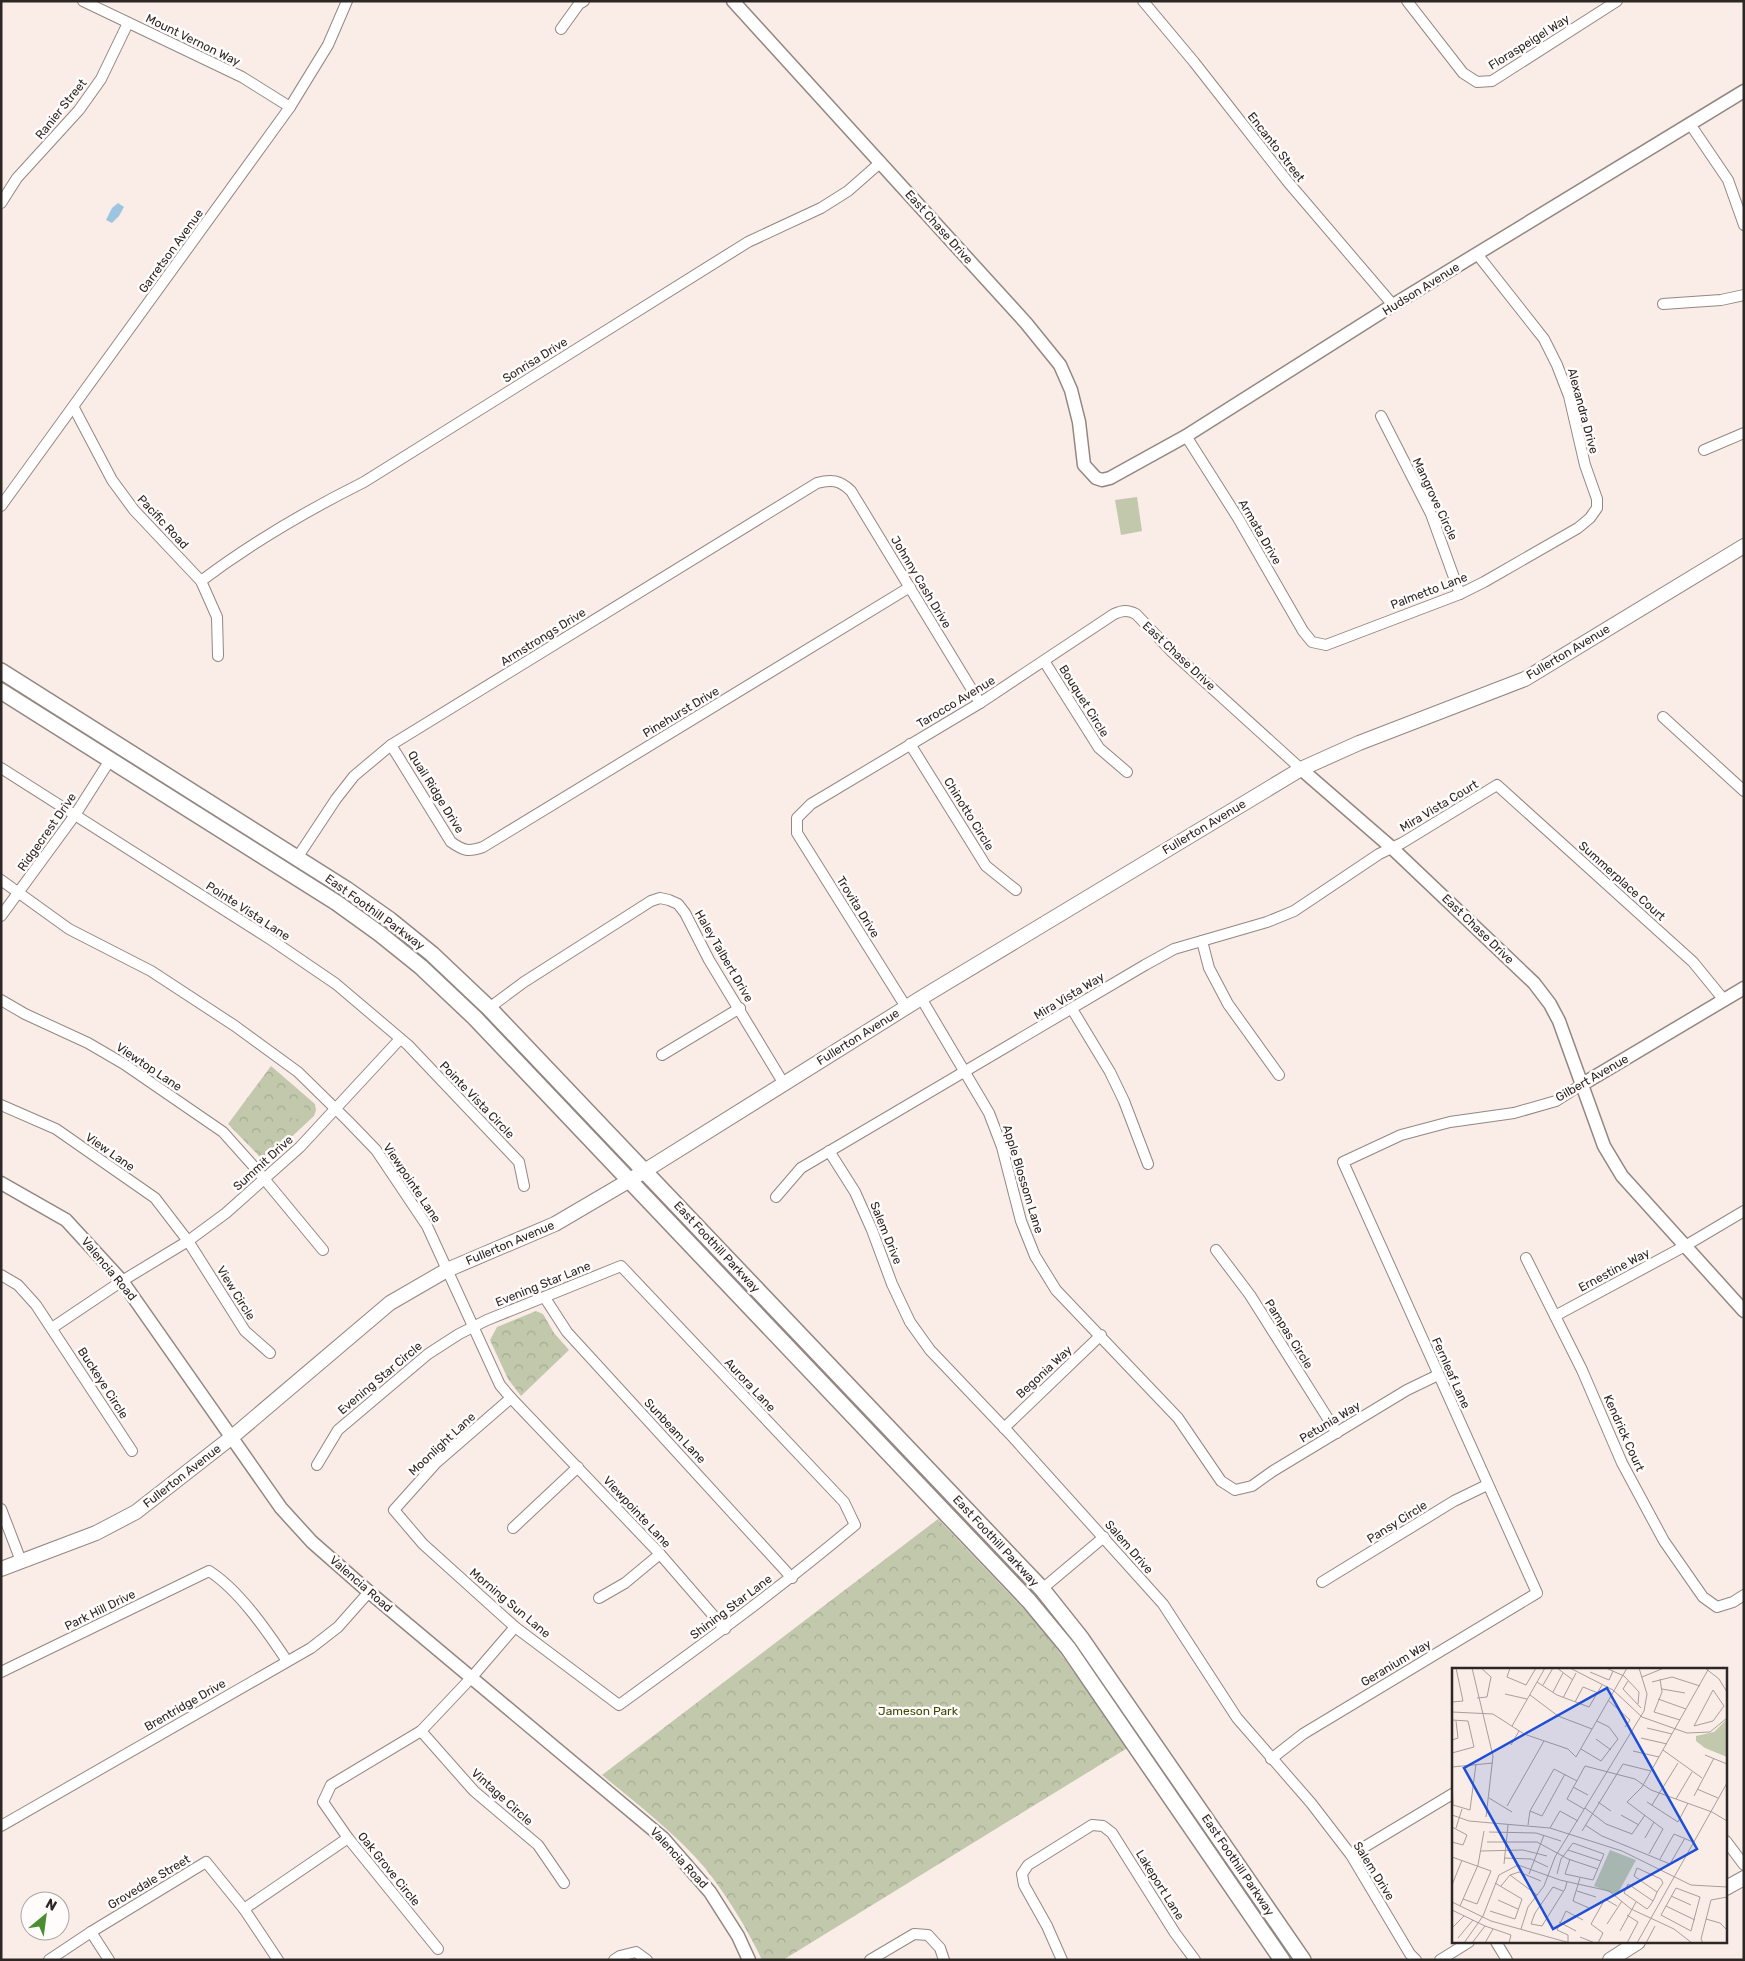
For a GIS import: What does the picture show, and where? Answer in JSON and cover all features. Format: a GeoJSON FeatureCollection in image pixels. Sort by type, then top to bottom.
{"type":"FeatureCollection","features":[{"type":"Feature","properties":{"kind":"main road","name":"Fullerton Avenue"},"geometry":{"type":"LineString","coordinates":[[1,1569],[96,1534],[136,1512],[232,1438],[390,1303],[447,1270],[555,1224],[630,1180],[906,1007],[1301,769],[1359,743],[1525,679],[1744,546]]}},
{"type":"Feature","properties":{"kind":"main road","name":"East Foothill Parkway"},"geometry":{"type":"LineString","coordinates":[[1,671],[346,889],[390,920],[432,954],[489,1008],[1042,1589],[1081,1638],[1303,1960]]}},
{"type":"Feature","properties":{"kind":"main road","name":"East Foothill Parkway"},"geometry":{"type":"LineString","coordinates":[[1,691],[337,903],[421,967],[475,1018],[1029,1601],[1068,1648],[1282,1960]]}},
{"type":"Feature","properties":{"kind":"main road"},"geometry":{"type":"LineString","coordinates":[[1728,1887],[1744,1878]]}},
{"type":"Feature","properties":{"kind":"main road"},"geometry":{"type":"LineString","coordinates":[[1610,1960],[1635,1944]]}},
{"type":"Feature","properties":{"kind":"street","name":"Mount Vernon Way"},"geometry":{"type":"LineString","coordinates":[[82,1],[242,77],[290,107]]}},
{"type":"Feature","properties":{"kind":"street","name":"Garretson Avenue"},"geometry":{"type":"LineString","coordinates":[[1,506],[74,408],[290,107],[328,45],[347,1]]}},
{"type":"Feature","properties":{"kind":"street"},"geometry":{"type":"LineString","coordinates":[[561,30],[579,4],[584,1]]}},
{"type":"Feature","properties":{"kind":"street","name":"East Chase Drive"},"geometry":{"type":"LineString","coordinates":[[733,1],[1026,323],[1060,365],[1072,390],[1080,422],[1084,465],[1096,478]]}},
{"type":"Feature","properties":{"kind":"street","name":"Encanto Street"},"geometry":{"type":"LineString","coordinates":[[1143,1],[1194,62],[1288,182],[1393,305]]}},
{"type":"Feature","properties":{"kind":"street","name":"Floraspeigel Way"},"geometry":{"type":"LineString","coordinates":[[1407,1],[1463,73],[1477,82],[1492,81],[1618,1]]}},
{"type":"Feature","properties":{"kind":"street","name":"Ranier Street"},"geometry":{"type":"LineString","coordinates":[[1,203],[17,178],[79,110],[101,79],[128,23]]}},
{"type":"Feature","properties":{"kind":"street","name":"Hudson Avenue"},"geometry":{"type":"LineString","coordinates":[[1096,478],[1102,480],[1110,478],[1186,436],[1393,305],[1744,91]]}},
{"type":"Feature","properties":{"kind":"street"},"geometry":{"type":"LineString","coordinates":[[1690,124],[1728,180],[1744,225]]}},
{"type":"Feature","properties":{"kind":"street","name":"Sonrisa Drive"},"geometry":{"type":"LineString","coordinates":[[201,580],[232,557],[304,512],[364,482],[748,242],[821,208],[848,191],[881,162]]}},
{"type":"Feature","properties":{"kind":"street","name":"Alexandra Drive"},"geometry":{"type":"LineString","coordinates":[[1477,254],[1544,339],[1557,365],[1569,396],[1585,465],[1597,498],[1597,508]]}},
{"type":"Feature","properties":{"kind":"street"},"geometry":{"type":"LineString","coordinates":[[1664,304],[1721,300],[1744,294]]}},
{"type":"Feature","properties":{"kind":"street","name":"Pacific Road"},"geometry":{"type":"LineString","coordinates":[[74,408],[112,480],[134,510],[201,580],[217,617],[218,656]]}},
{"type":"Feature","properties":{"kind":"street","name":"Mangrove Circle"},"geometry":{"type":"LineString","coordinates":[[1382,416],[1431,514],[1460,594]]}},
{"type":"Feature","properties":{"kind":"street"},"geometry":{"type":"LineString","coordinates":[[1704,450],[1744,433]]}},
{"type":"Feature","properties":{"kind":"street","name":"Armata Drive"},"geometry":{"type":"LineString","coordinates":[[1186,436],[1238,518],[1303,631],[1312,642]]}},
{"type":"Feature","properties":{"kind":"street","name":"Johnny Cash Drive"},"geometry":{"type":"LineString","coordinates":[[836,480],[851,491],[980,703]]}},
{"type":"Feature","properties":{"kind":"street","name":"Armstrongs Drive"},"geometry":{"type":"LineString","coordinates":[[297,858],[336,799],[354,776],[392,745],[817,483],[836,480]]}},
{"type":"Feature","properties":{"kind":"street","name":"Palmetto Lane"},"geometry":{"type":"LineString","coordinates":[[1312,642],[1326,645],[1460,594],[1578,528],[1590,518],[1597,508]]}},
{"type":"Feature","properties":{"kind":"street","name":"Pinehurst Drive"},"geometry":{"type":"LineString","coordinates":[[462,850],[473,850],[483,847],[910,587]]}},
{"type":"Feature","properties":{"kind":"street","name":"Tarocco Avenue"},"geometry":{"type":"LineString","coordinates":[[797,818],[811,804],[980,703],[1044,662],[1080,635],[1114,614],[1121,611],[1129,611]]}},
{"type":"Feature","properties":{"kind":"street","name":"East Chase Drive"},"geometry":{"type":"LineString","coordinates":[[1129,611],[1136,614],[1171,651],[1301,769],[1392,848],[1515,964],[1543,994],[1558,1021],[1604,1146],[1622,1176],[1744,1311]]}},
{"type":"Feature","properties":{"kind":"street","name":"Bouquet Circle"},"geometry":{"type":"LineString","coordinates":[[1044,662],[1098,748],[1127,772]]}},
{"type":"Feature","properties":{"kind":"street"},"geometry":{"type":"LineString","coordinates":[[1663,717],[1744,791]]}},
{"type":"Feature","properties":{"kind":"street","name":"Chinotto Circle"},"geometry":{"type":"LineString","coordinates":[[910,744],[986,866],[1016,890]]}},
{"type":"Feature","properties":{"kind":"street","name":"Quail Ridge Drive"},"geometry":{"type":"LineString","coordinates":[[392,745],[451,842],[462,850]]}},
{"type":"Feature","properties":{"kind":"street","name":"Ridgecrest Drive"},"geometry":{"type":"LineString","coordinates":[[1,916],[75,815],[110,760]]}},
{"type":"Feature","properties":{"kind":"street","name":"Pointe Vista Lane"},"geometry":{"type":"LineString","coordinates":[[1,768],[265,936],[328,979],[400,1039]]}},
{"type":"Feature","properties":{"kind":"street","name":"Mira Vista Court"},"geometry":{"type":"LineString","coordinates":[[1392,848],[1498,785]]}},
{"type":"Feature","properties":{"kind":"street","name":"Summerplace Court"},"geometry":{"type":"LineString","coordinates":[[1498,785],[1694,962],[1724,1000]]}},
{"type":"Feature","properties":{"kind":"street","name":"Trovita Drive"},"geometry":{"type":"LineString","coordinates":[[797,818],[797,833],[906,1007]]}},
{"type":"Feature","properties":{"kind":"street","name":"Mira Vista Way"},"geometry":{"type":"LineString","coordinates":[[776,1197],[801,1168],[1174,949],[1267,922],[1294,910],[1392,848]]}},
{"type":"Feature","properties":{"kind":"street","name":"Viewpointe Lane"},"geometry":{"type":"LineString","coordinates":[[1,880],[69,929],[151,971],[235,1026],[298,1072],[376,1150],[427,1226],[500,1384],[510,1398],[660,1554],[725,1629]]}},
{"type":"Feature","properties":{"kind":"street","name":"Haley Talbert Drive"},"geometry":{"type":"LineString","coordinates":[[489,1008],[532,977],[651,901],[660,898],[669,900],[678,904],[685,913],[709,960],[740,1008],[784,1084]]}},
{"type":"Feature","properties":{"kind":"street"},"geometry":{"type":"LineString","coordinates":[[1202,942],[1209,968],[1228,1004],[1279,1075]]}},
{"type":"Feature","properties":{"kind":"street","name":"Gilbert Avenue"},"geometry":{"type":"LineString","coordinates":[[1343,1162],[1401,1135],[1450,1122],[1514,1113],[1556,1100],[1744,988]]}},
{"type":"Feature","properties":{"kind":"street","name":"Apple Blossom Lane"},"geometry":{"type":"LineString","coordinates":[[921,998],[990,1113],[1002,1147],[1021,1221],[1035,1256],[1056,1290],[1178,1418],[1221,1481],[1235,1490]]}},
{"type":"Feature","properties":{"kind":"street","name":"Viewtop Lane"},"geometry":{"type":"LineString","coordinates":[[1,1000],[25,1014],[88,1043],[124,1064],[223,1132],[322,1250]]}},
{"type":"Feature","properties":{"kind":"street"},"geometry":{"type":"LineString","coordinates":[[662,1054],[740,1008]]}},
{"type":"Feature","properties":{"kind":"street"},"geometry":{"type":"LineString","coordinates":[[1072,1009],[1110,1072],[1124,1101],[1148,1164]]}},
{"type":"Feature","properties":{"kind":"street","name":"Summit Drive"},"geometry":{"type":"LineString","coordinates":[[52,1328],[122,1281],[188,1241],[226,1213],[300,1147],[400,1039]]}},
{"type":"Feature","properties":{"kind":"street","name":"Pointe Vista Circle"},"geometry":{"type":"LineString","coordinates":[[400,1039],[519,1162],[524,1186]]}},
{"type":"Feature","properties":{"kind":"street","name":"View Lane"},"geometry":{"type":"LineString","coordinates":[[1,1105],[56,1129],[154,1198],[188,1241]]}},
{"type":"Feature","properties":{"kind":"street","name":"Salem Drive"},"geometry":{"type":"LineString","coordinates":[[829,1151],[855,1192],[872,1230],[892,1284],[910,1322],[930,1350],[1104,1537],[1162,1604],[1237,1718],[1311,1803],[1351,1855],[1410,1954],[1416,1960]]}},
{"type":"Feature","properties":{"kind":"street","name":"Fernleaf Lane"},"geometry":{"type":"LineString","coordinates":[[1343,1162],[1537,1593]]}},
{"type":"Feature","properties":{"kind":"street","name":"Valencia Road"},"geometry":{"type":"LineString","coordinates":[[1,1183],[66,1220],[122,1281],[281,1508],[312,1542],[369,1592],[664,1838],[710,1892],[738,1936],[749,1960]]}},
{"type":"Feature","properties":{"kind":"street","name":"Ernestine Way"},"geometry":{"type":"LineString","coordinates":[[1555,1316],[1685,1246],[1744,1211]]}},
{"type":"Feature","properties":{"kind":"street","name":"View Circle"},"geometry":{"type":"LineString","coordinates":[[188,1241],[245,1331],[270,1353]]}},
{"type":"Feature","properties":{"kind":"street","name":"Pampas Circle"},"geometry":{"type":"LineString","coordinates":[[1216,1250],[1250,1295],[1336,1434]]}},
{"type":"Feature","properties":{"kind":"street","name":"Kendrick Court"},"geometry":{"type":"LineString","coordinates":[[1526,1258],[1582,1370],[1622,1463],[1664,1541],[1703,1597],[1717,1607],[1733,1602],[1744,1595]]}},
{"type":"Feature","properties":{"kind":"street","name":"Evening Star Lane"},"geometry":{"type":"LineString","coordinates":[[474,1326],[621,1266]]}},
{"type":"Feature","properties":{"kind":"street","name":"Aurora Lane"},"geometry":{"type":"LineString","coordinates":[[621,1266],[844,1502],[855,1525]]}},
{"type":"Feature","properties":{"kind":"street","name":"Buckeye Circle"},"geometry":{"type":"LineString","coordinates":[[1,1274],[18,1285],[36,1305],[132,1452]]}},
{"type":"Feature","properties":{"kind":"street","name":"Sunbeam Lane"},"geometry":{"type":"LineString","coordinates":[[545,1298],[567,1332],[792,1578]]}},
{"type":"Feature","properties":{"kind":"street","name":"Evening Star Circle"},"geometry":{"type":"LineString","coordinates":[[317,1466],[338,1430],[428,1354],[474,1326]]}},
{"type":"Feature","properties":{"kind":"street","name":"Begonia Way"},"geometry":{"type":"LineString","coordinates":[[1004,1428],[1101,1336]]}},
{"type":"Feature","properties":{"kind":"street","name":"Petunia Way"},"geometry":{"type":"LineString","coordinates":[[1235,1490],[1252,1486],[1407,1390],[1438,1375]]}},
{"type":"Feature","properties":{"kind":"street","name":"Moonlight Lane"},"geometry":{"type":"LineString","coordinates":[[394,1510],[436,1463],[510,1398]]}},
{"type":"Feature","properties":{"kind":"street"},"geometry":{"type":"LineString","coordinates":[[513,1528],[578,1467]]}},
{"type":"Feature","properties":{"kind":"street","name":"Pansy Circle"},"geometry":{"type":"LineString","coordinates":[[1322,1582],[1454,1501],[1487,1484]]}},
{"type":"Feature","properties":{"kind":"street"},"geometry":{"type":"LineString","coordinates":[[1,1509],[21,1561]]}},
{"type":"Feature","properties":{"kind":"street","name":"Morning Sun Lane"},"geometry":{"type":"LineString","coordinates":[[394,1510],[423,1544],[515,1626],[619,1705]]}},
{"type":"Feature","properties":{"kind":"street","name":"Shining Star Lane"},"geometry":{"type":"LineString","coordinates":[[619,1705],[792,1578],[855,1525]]}},
{"type":"Feature","properties":{"kind":"street"},"geometry":{"type":"LineString","coordinates":[[1042,1589],[1104,1537]]}},
{"type":"Feature","properties":{"kind":"street"},"geometry":{"type":"LineString","coordinates":[[599,1598],[625,1583],[660,1554]]}},
{"type":"Feature","properties":{"kind":"street","name":"Park Hill Drive"},"geometry":{"type":"LineString","coordinates":[[1,1672],[209,1571],[220,1578],[265,1627],[287,1661]]}},
{"type":"Feature","properties":{"kind":"street","name":"Brentridge Drive"},"geometry":{"type":"LineString","coordinates":[[1,1826],[310,1648],[338,1627],[369,1592]]}},
{"type":"Feature","properties":{"kind":"street","name":"Geranium Way"},"geometry":{"type":"LineString","coordinates":[[1271,1759],[1304,1734],[1537,1593]]}},
{"type":"Feature","properties":{"kind":"street"},"geometry":{"type":"LineString","coordinates":[[421,1731],[472,1677],[515,1626]]}},
{"type":"Feature","properties":{"kind":"street","name":"Oak Grove Circle"},"geometry":{"type":"LineString","coordinates":[[421,1731],[331,1785],[324,1802],[348,1838],[438,1949]]}},
{"type":"Feature","properties":{"kind":"street","name":"Vintage Circle"},"geometry":{"type":"LineString","coordinates":[[421,1731],[474,1791],[538,1845],[564,1883]]}},
{"type":"Feature","properties":{"kind":"street"},"geometry":{"type":"LineString","coordinates":[[1351,1855],[1452,1794]]}},
{"type":"Feature","properties":{"kind":"street","name":"Lakeport Lane"},"geometry":{"type":"LineString","coordinates":[[1062,1960],[1047,1926],[1024,1885],[1022,1874],[1028,1864],[1092,1825],[1103,1826],[1112,1833],[1175,1933],[1195,1960]]}},
{"type":"Feature","properties":{"kind":"street"},"geometry":{"type":"LineString","coordinates":[[278,1960],[244,1909],[348,1838]]}},
{"type":"Feature","properties":{"kind":"street"},"geometry":{"type":"LineString","coordinates":[[1728,1844],[1744,1865]]}},
{"type":"Feature","properties":{"kind":"street","name":"Grovedale Street"},"geometry":{"type":"LineString","coordinates":[[49,1960],[90,1932],[206,1862],[244,1909]]}},
{"type":"Feature","properties":{"kind":"street"},"geometry":{"type":"LineString","coordinates":[[90,1932],[109,1960]]}},
{"type":"Feature","properties":{"kind":"street"},"geometry":{"type":"LineString","coordinates":[[870,1960],[914,1934],[928,1935],[940,1948],[944,1960]]}},
{"type":"Feature","properties":{"kind":"street"},"geometry":{"type":"LineString","coordinates":[[1440,1960],[1466,1944]]}},
{"type":"Feature","properties":{"kind":"street"},"geometry":{"type":"LineString","coordinates":[[1497,1944],[1507,1960]]}},
{"type":"Feature","properties":{"kind":"street"},"geometry":{"type":"LineString","coordinates":[[614,1960],[636,1952],[647,1960]]}},
{"type":"Feature","properties":{"kind":"green space"},"geometry":{"type":"Polygon","coordinates":[[[1137,497],[1142,531],[1121,535],[1115,500],[1137,497]]]}},
{"type":"Feature","properties":{"kind":"green space"},"geometry":{"type":"Polygon","coordinates":[[[271,1066],[315,1104],[316,1110],[314,1116],[271,1156],[262,1159],[228,1124],[271,1066]]]}},
{"type":"Feature","properties":{"kind":"green space"},"geometry":{"type":"Polygon","coordinates":[[[296,1101],[302,1104],[305,1110],[302,1116],[296,1119],[290,1116],[287,1110],[290,1104],[296,1101]]]}},
{"type":"Feature","properties":{"kind":"green space"},"geometry":{"type":"Polygon","coordinates":[[[536,1311],[543,1314],[554,1333],[569,1350],[521,1396],[508,1379],[490,1340],[497,1327],[536,1311]]]}},
{"type":"Feature","properties":{"kind":"green space","name":"Jameson Park"},"geometry":{"type":"Polygon","coordinates":[[[938,1519],[1041,1627],[1129,1747],[783,1960],[762,1960],[736,1912],[705,1868],[668,1831],[602,1775],[938,1519]]]}},
{"type":"Feature","properties":{"kind":"water"},"geometry":{"type":"Polygon","coordinates":[[[118,203],[124,207],[112,223],[106,220],[112,208],[118,203]]]}}]}
